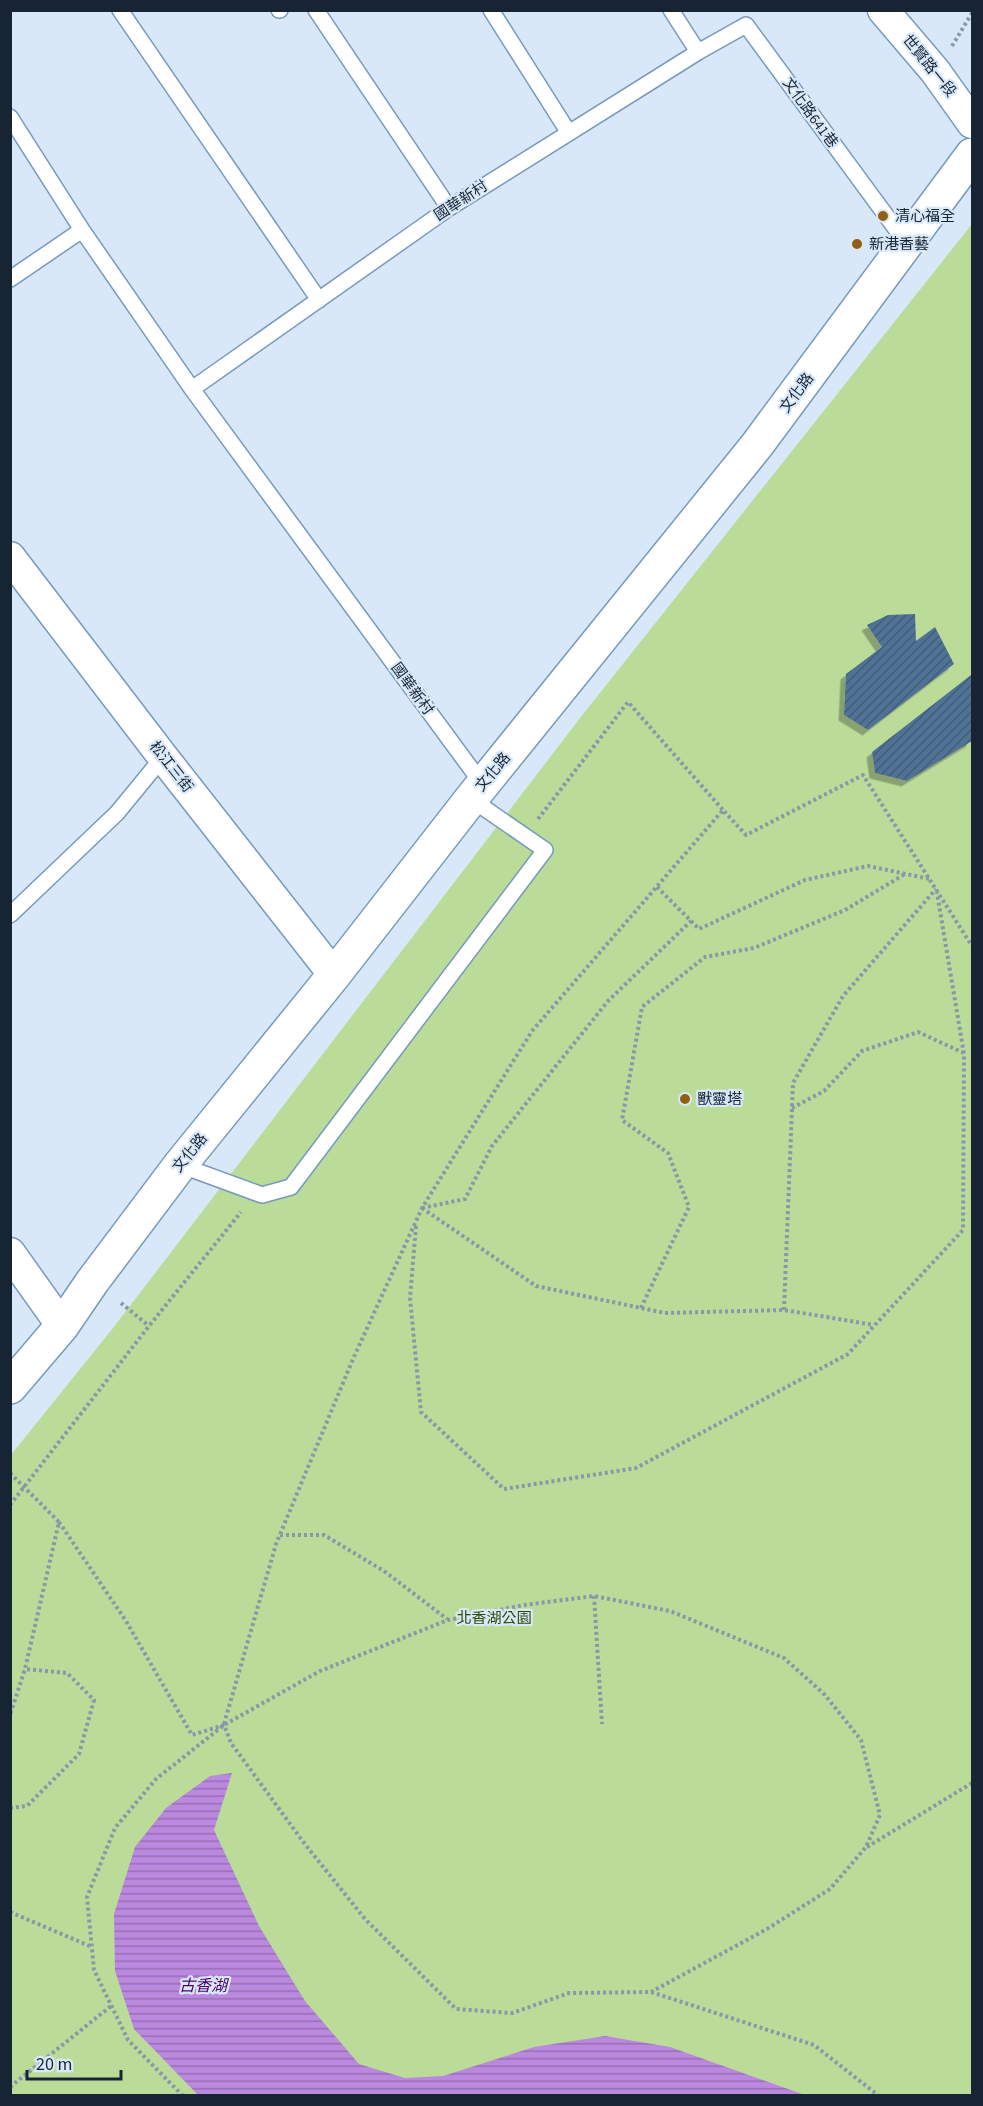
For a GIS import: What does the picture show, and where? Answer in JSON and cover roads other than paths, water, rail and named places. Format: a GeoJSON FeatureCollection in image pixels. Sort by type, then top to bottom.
{"type":"FeatureCollection","features":[{"type":"Feature","properties":{"kind":"street","name":"世賢路一段"},"geometry":{"type":"LineString","coordinates":[[883,10],[935,71],[972,123]]}},
{"type":"Feature","properties":{"kind":"street","name":"文化路"},"geometry":{"type":"LineString","coordinates":[[10,1387],[62,1326],[92,1282],[180,1165],[757,445],[908,245],[972,155]]}},
{"type":"Feature","properties":{"kind":"street","name":"松江三街"},"geometry":{"type":"LineString","coordinates":[[10,557],[163,758],[334,975]]}},
{"type":"Feature","properties":{"kind":"street"},"geometry":{"type":"LineString","coordinates":[[10,1253],[62,1326]]}},
{"type":"Feature","properties":{"kind":"lane"},"geometry":{"type":"LineString","coordinates":[[120,10],[319,300]]}},
{"type":"Feature","properties":{"kind":"lane"},"geometry":{"type":"LineString","coordinates":[[316,10],[449,208]]}},
{"type":"Feature","properties":{"kind":"lane"},"geometry":{"type":"LineString","coordinates":[[491,10],[569,133]]}},
{"type":"Feature","properties":{"kind":"lane"},"geometry":{"type":"LineString","coordinates":[[671,10],[698,52]]}},
{"type":"Feature","properties":{"kind":"lane","name":"文化路641巷"},"geometry":{"type":"LineString","coordinates":[[698,52],[746,25],[908,245]]}},
{"type":"Feature","properties":{"kind":"lane","name":"國華新村"},"geometry":{"type":"LineString","coordinates":[[192,389],[449,208],[698,52]]}},
{"type":"Feature","properties":{"kind":"lane","name":"國華新村"},"geometry":{"type":"LineString","coordinates":[[10,117],[82,230],[192,389],[477,792],[525,836],[545,850],[291,1187],[262,1195],[180,1165]]}},
{"type":"Feature","properties":{"kind":"lane"},"geometry":{"type":"LineString","coordinates":[[10,279],[82,230]]}},
{"type":"Feature","properties":{"kind":"lane"},"geometry":{"type":"LineString","coordinates":[[10,915],[117,813],[163,758]]}},
{"type":"Feature","properties":{"kind":"water","name":"古香湖"},"geometry":{"type":"Polygon","coordinates":[[[232,1773],[214,1830],[259,1926],[305,2001],[359,2064],[405,2078],[443,2076],[534,2047],[605,2036],[670,2047],[805,2095],[198,2095],[134,2029],[115,1971],[114,1914],[135,1847],[166,1808],[210,1776],[232,1773]]]}},
{"type":"Feature","properties":{"kind":"place","name":"清心福全"},"geometry":{"type":"Point","coordinates":[883,216]}},
{"type":"Feature","properties":{"kind":"place","name":"新港香藝"},"geometry":{"type":"Point","coordinates":[857,244]}},
{"type":"Feature","properties":{"kind":"place","name":"獸靈塔"},"geometry":{"type":"Point","coordinates":[685,1099]}},
{"type":"Feature","properties":{"kind":"park label","name":"北香湖公園"},"geometry":{"type":"Point","coordinates":[494,1618]}}]}
